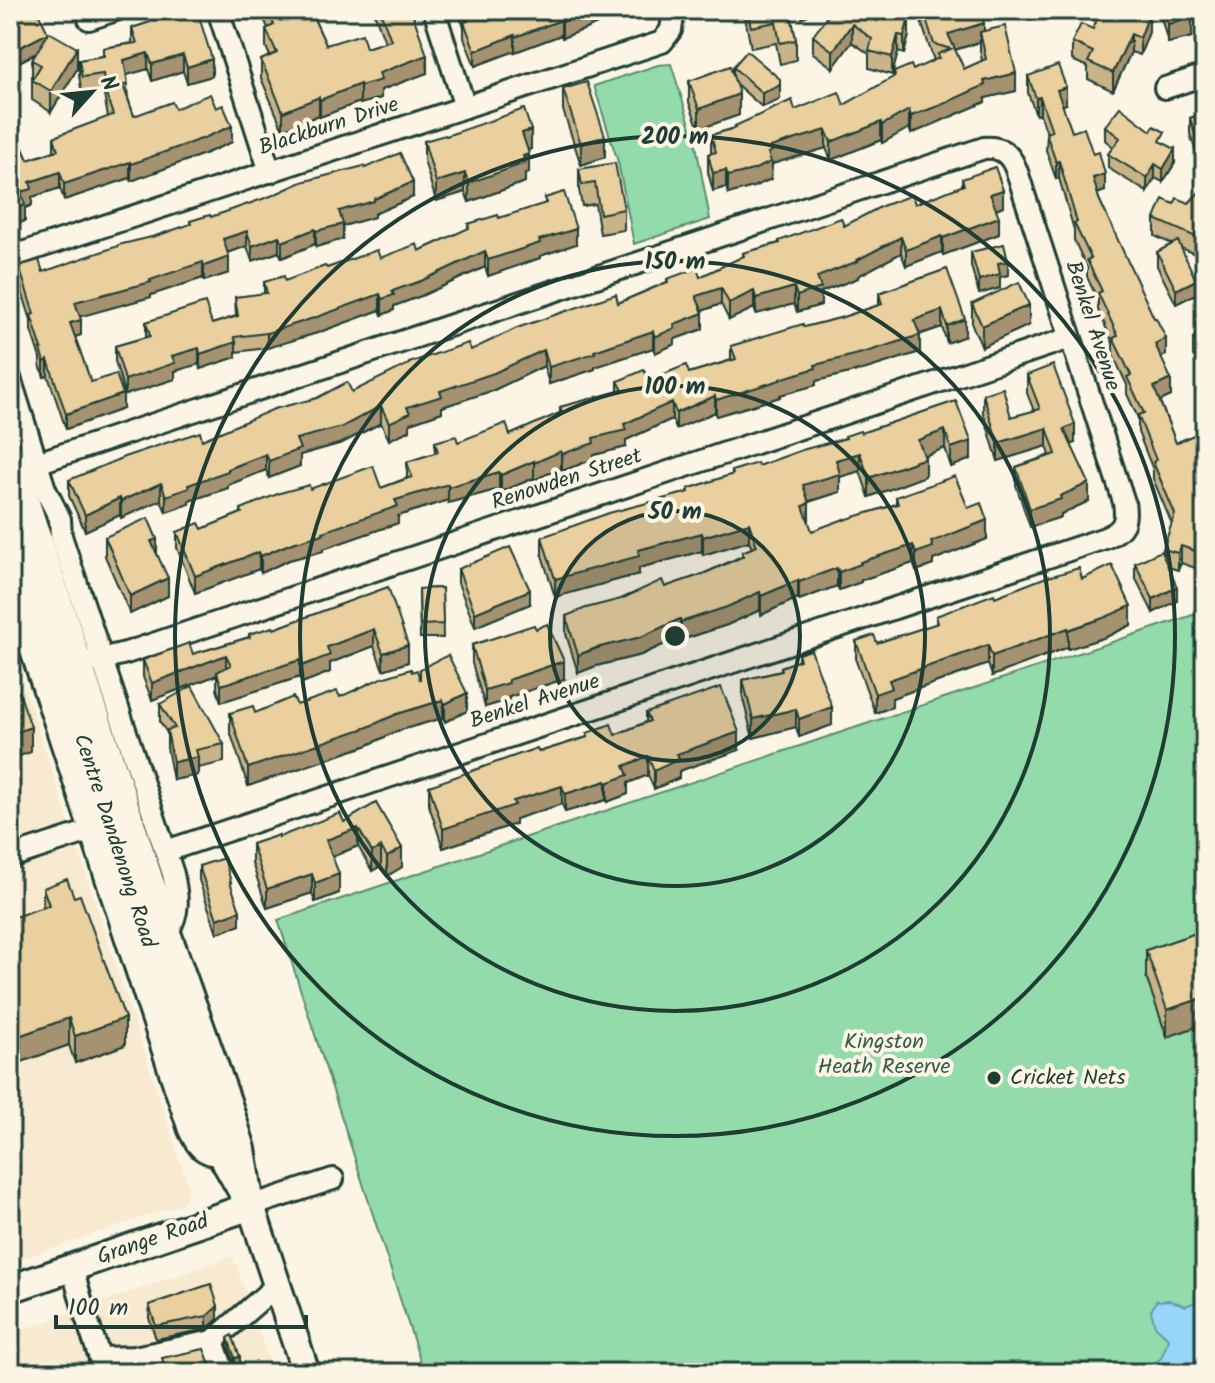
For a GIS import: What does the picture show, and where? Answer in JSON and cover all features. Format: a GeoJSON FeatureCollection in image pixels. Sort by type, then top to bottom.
{"type":"FeatureCollection","features":[{"type":"Feature","properties":{"kind":"main road","name":"Centre Dandenong Road"},"geometry":{"type":"LineString","coordinates":[[10,454],[17,522],[109,824],[222,1156],[251,1206]]}},
{"type":"Feature","properties":{"kind":"main road","name":"Centre Dandenong Road"},"geometry":{"type":"LineString","coordinates":[[17,522],[91,662],[109,824],[167,933],[227,1101],[242,1149],[251,1206],[306,1373]]}},
{"type":"Feature","properties":{"kind":"main road","name":"Grange Road"},"geometry":{"type":"LineString","coordinates":[[10,1289],[251,1206]]}},
{"type":"Feature","properties":{"kind":"street"},"geometry":{"type":"LineString","coordinates":[[89,19],[116,10]]}},
{"type":"Feature","properties":{"kind":"street"},"geometry":{"type":"LineString","coordinates":[[218,10],[270,172]]}},
{"type":"Feature","properties":{"kind":"street"},"geometry":{"type":"LineString","coordinates":[[434,10],[465,107]]}},
{"type":"Feature","properties":{"kind":"street","name":"Blackburn Drive"},"geometry":{"type":"LineString","coordinates":[[10,257],[662,42],[671,30],[674,10]]}},
{"type":"Feature","properties":{"kind":"street"},"geometry":{"type":"LineString","coordinates":[[1165,88],[1205,75]]}},
{"type":"Feature","properties":{"kind":"street","name":"Benkel Avenue"},"geometry":{"type":"LineString","coordinates":[[37,463],[984,148],[999,148],[1013,162],[1124,502],[1124,524],[1112,535],[166,851]]}},
{"type":"Feature","properties":{"kind":"street","name":"Renowden Street"},"geometry":{"type":"LineString","coordinates":[[91,662],[126,653],[1070,338]]}},
{"type":"Feature","properties":{"kind":"street","name":"Centre Dandenong Road"},"geometry":{"type":"LineString","coordinates":[[10,378],[45,489],[60,519],[61,536],[91,662],[166,851],[178,895],[175,921],[167,933]]}},
{"type":"Feature","properties":{"kind":"street"},"geometry":{"type":"LineString","coordinates":[[17,522],[50,526],[61,536]]}},
{"type":"Feature","properties":{"kind":"street","name":"Centre Dandenong Road"},"geometry":{"type":"LineString","coordinates":[[10,587],[109,824]]}},
{"type":"Feature","properties":{"kind":"street"},"geometry":{"type":"LineString","coordinates":[[10,857],[109,824]]}},
{"type":"Feature","properties":{"kind":"street"},"geometry":{"type":"LineString","coordinates":[[251,1206],[333,1179]]}},
{"type":"Feature","properties":{"kind":"street"},"geometry":{"type":"LineString","coordinates":[[72,1267],[102,1366],[213,1341],[277,1285]]}},
{"type":"Feature","properties":{"kind":"street"},"geometry":{"type":"LineString","coordinates":[[213,1341],[224,1373]]}},
{"type":"Feature","properties":{"kind":"shaded area"},"geometry":{"type":"Polygon","coordinates":[[[10,643],[189,1188],[182,1204],[10,1263],[10,643]]]}},
{"type":"Feature","properties":{"kind":"shaded area"},"geometry":{"type":"Polygon","coordinates":[[[233,1256],[273,1373],[10,1373],[10,1334],[233,1256]]]}},
{"type":"Feature","properties":{"kind":"green space"},"geometry":{"type":"Polygon","coordinates":[[[671,64],[695,140],[710,219],[634,244],[618,162],[594,86],[658,65],[671,64]]]}},
{"type":"Feature","properties":{"kind":"green space","name":"Kingston Heath Reserve"},"geometry":{"type":"Polygon","coordinates":[[[1205,611],[1205,1373],[424,1373],[278,920],[1205,611]]]}},
{"type":"Feature","properties":{"kind":"water"},"geometry":{"type":"Polygon","coordinates":[[[1205,1298],[1205,1373],[1151,1373],[1149,1368],[1161,1358],[1169,1339],[1155,1326],[1151,1311],[1156,1301],[1169,1300],[1186,1306],[1205,1298]]]}},
{"type":"Feature","properties":{"kind":"building"},"geometry":{"type":"Polygon","coordinates":[[[25,10],[37,10],[48,33],[15,50],[10,40],[10,17],[25,10]]]}},
{"type":"Feature","properties":{"kind":"building"},"geometry":{"type":"Polygon","coordinates":[[[188,10],[197,10],[212,59],[187,67],[183,55],[152,64],[148,53],[124,60],[128,85],[123,85],[134,116],[172,102],[175,109],[210,94],[216,108],[223,105],[232,126],[131,164],[64,184],[60,172],[30,182],[32,189],[21,192],[25,205],[10,210],[10,119],[28,160],[58,150],[54,137],[113,115],[103,74],[82,77],[79,60],[104,56],[103,48],[137,43],[132,28],[188,10]]]}},
{"type":"Feature","properties":{"kind":"building"},"geometry":{"type":"Polygon","coordinates":[[[268,10],[310,10],[326,45],[362,34],[366,48],[391,40],[380,10],[395,10],[396,13],[411,10],[427,55],[379,73],[381,80],[360,84],[320,100],[319,97],[283,112],[261,60],[277,53],[266,29],[274,25],[268,10]]]}},
{"type":"Feature","properties":{"kind":"building"},"geometry":{"type":"Polygon","coordinates":[[[463,10],[594,10],[475,51],[464,22],[468,21],[463,10]]]}},
{"type":"Feature","properties":{"kind":"building"},"geometry":{"type":"Polygon","coordinates":[[[747,10],[790,10],[796,40],[780,43],[776,22],[751,27],[747,10]]]}},
{"type":"Feature","properties":{"kind":"building"},"geometry":{"type":"Polygon","coordinates":[[[832,10],[863,10],[877,21],[880,10],[909,18],[904,36],[898,35],[892,57],[869,51],[872,39],[852,24],[833,51],[813,36],[832,10]]]}},
{"type":"Feature","properties":{"kind":"building"},"geometry":{"type":"Polygon","coordinates":[[[923,10],[946,10],[948,16],[980,10],[984,23],[948,34],[964,69],[986,59],[980,32],[1005,26],[1016,73],[984,81],[985,85],[941,105],[911,116],[909,110],[882,125],[881,122],[831,142],[826,130],[770,147],[771,162],[753,170],[728,176],[726,170],[713,173],[708,154],[716,152],[711,135],[736,128],[792,100],[795,110],[839,92],[844,105],[895,76],[894,72],[911,65],[913,70],[951,49],[934,44],[923,10]]]}},
{"type":"Feature","properties":{"kind":"building"},"geometry":{"type":"Polygon","coordinates":[[[1100,10],[1137,10],[1149,14],[1140,38],[1131,34],[1113,73],[1088,62],[1093,52],[1072,42],[1081,24],[1093,29],[1100,10]]]}},
{"type":"Feature","properties":{"kind":"building"},"geometry":{"type":"Polygon","coordinates":[[[1164,10],[1189,10],[1192,18],[1168,24],[1164,10]]]}},
{"type":"Feature","properties":{"kind":"building"},"geometry":{"type":"Polygon","coordinates":[[[49,32],[77,48],[51,91],[32,80],[41,65],[32,60],[49,32]]]}},
{"type":"Feature","properties":{"kind":"building"},"geometry":{"type":"Polygon","coordinates":[[[747,51],[780,79],[777,87],[762,93],[733,67],[747,51]]]}},
{"type":"Feature","properties":{"kind":"building"},"geometry":{"type":"Polygon","coordinates":[[[1058,65],[1066,87],[1057,90],[1072,132],[1084,128],[1093,154],[1099,152],[1105,174],[1093,178],[1099,199],[1166,338],[1155,344],[1171,379],[1154,387],[1176,443],[1205,430],[1205,532],[1198,552],[1181,546],[1178,553],[1163,549],[1175,514],[1153,462],[1156,460],[1138,415],[1144,413],[1127,377],[1131,375],[1113,338],[1118,336],[1098,293],[1102,291],[1087,260],[1091,258],[1074,223],[1077,222],[1059,161],[1056,162],[1046,133],[1052,131],[1040,97],[1036,98],[1028,76],[1058,65]]]}},
{"type":"Feature","properties":{"kind":"building"},"geometry":{"type":"Polygon","coordinates":[[[730,66],[739,94],[699,109],[689,81],[730,66]]]}},
{"type":"Feature","properties":{"kind":"building"},"geometry":{"type":"Polygon","coordinates":[[[587,82],[605,136],[581,144],[563,89],[587,82]]]}},
{"type":"Feature","properties":{"kind":"building"},"geometry":{"type":"Polygon","coordinates":[[[1120,107],[1151,131],[1154,126],[1165,132],[1160,141],[1175,149],[1163,169],[1155,164],[1147,178],[1108,154],[1120,138],[1105,126],[1120,107]]]}},
{"type":"Feature","properties":{"kind":"building"},"geometry":{"type":"Polygon","coordinates":[[[524,109],[531,130],[522,133],[529,154],[523,156],[525,163],[469,183],[465,173],[436,182],[424,141],[524,109]]]}},
{"type":"Feature","properties":{"kind":"building"},"geometry":{"type":"Polygon","coordinates":[[[1205,113],[1205,157],[1203,158],[1190,118],[1205,113]]]}},
{"type":"Feature","properties":{"kind":"building"},"geometry":{"type":"Polygon","coordinates":[[[400,153],[413,182],[374,201],[339,211],[343,224],[315,229],[282,242],[279,236],[252,246],[247,231],[223,239],[229,257],[204,266],[203,262],[151,282],[75,302],[81,320],[70,323],[91,382],[116,374],[123,394],[66,414],[48,360],[44,362],[31,315],[34,314],[19,266],[39,260],[43,272],[118,245],[191,224],[190,221],[211,217],[302,182],[365,168],[400,153]]]}},
{"type":"Feature","properties":{"kind":"building"},"geometry":{"type":"Polygon","coordinates":[[[615,163],[624,209],[600,214],[595,183],[582,185],[579,169],[615,163]]]}},
{"type":"Feature","properties":{"kind":"building"},"geometry":{"type":"Polygon","coordinates":[[[995,167],[1003,190],[990,194],[999,217],[906,250],[901,237],[858,261],[817,277],[821,288],[797,296],[794,287],[756,298],[754,291],[729,303],[721,288],[696,296],[703,313],[674,324],[675,328],[655,337],[653,331],[549,367],[544,350],[494,373],[440,391],[442,396],[407,407],[410,413],[389,423],[381,406],[342,427],[296,439],[300,449],[269,461],[266,454],[166,496],[161,483],[85,515],[69,480],[124,457],[200,432],[202,440],[274,409],[317,398],[347,382],[352,392],[409,363],[468,343],[471,350],[517,328],[616,294],[618,303],[697,268],[700,277],[744,256],[743,253],[780,243],[841,218],[844,226],[882,206],[912,195],[915,204],[964,185],[962,179],[995,167]]]}},
{"type":"Feature","properties":{"kind":"building"},"geometry":{"type":"Polygon","coordinates":[[[1205,186],[1205,241],[1155,219],[1163,199],[1174,204],[1177,198],[1189,203],[1205,186]]]}},
{"type":"Feature","properties":{"kind":"building"},"geometry":{"type":"Polygon","coordinates":[[[564,192],[576,229],[488,260],[485,251],[392,291],[394,295],[382,299],[380,294],[267,333],[234,337],[236,342],[200,354],[199,348],[172,356],[175,363],[125,380],[115,346],[150,336],[146,322],[205,303],[212,324],[238,316],[235,297],[267,293],[264,282],[284,276],[285,281],[377,250],[380,258],[417,244],[419,251],[469,228],[468,224],[546,203],[545,198],[564,192]]]}},
{"type":"Feature","properties":{"kind":"building"},"geometry":{"type":"Polygon","coordinates":[[[1178,241],[1196,280],[1176,290],[1157,252],[1178,241]]]}},
{"type":"Feature","properties":{"kind":"building"},"geometry":{"type":"Polygon","coordinates":[[[1004,244],[1008,261],[998,263],[1000,274],[979,280],[971,252],[1004,244]]]}},
{"type":"Feature","properties":{"kind":"building"},"geometry":{"type":"Polygon","coordinates":[[[947,269],[965,319],[947,326],[942,310],[914,320],[920,335],[815,365],[816,368],[716,400],[715,396],[676,413],[672,402],[624,424],[626,430],[593,438],[594,443],[562,454],[561,451],[501,475],[499,472],[448,487],[448,484],[395,500],[398,506],[261,556],[259,552],[195,576],[177,532],[199,523],[202,529],[280,493],[309,485],[310,489],[373,466],[381,488],[412,477],[407,462],[438,452],[435,442],[456,436],[458,442],[506,423],[510,435],[562,412],[560,407],[623,390],[618,381],[644,370],[649,380],[686,365],[689,373],[736,359],[731,346],[882,304],[879,293],[947,269]]]}},
{"type":"Feature","properties":{"kind":"building"},"geometry":{"type":"Polygon","coordinates":[[[1019,282],[1029,305],[982,326],[972,304],[1019,282]]]}},
{"type":"Feature","properties":{"kind":"building"},"geometry":{"type":"Polygon","coordinates":[[[1205,321],[1205,347],[1193,339],[1205,321]]]}},
{"type":"Feature","properties":{"kind":"building"},"geometry":{"type":"Polygon","coordinates":[[[1053,365],[1075,424],[1064,429],[1089,483],[1060,496],[1061,499],[1030,509],[1016,467],[1056,454],[1047,428],[998,443],[983,394],[1003,388],[1011,417],[1040,409],[1027,375],[1053,365]]]}},
{"type":"Feature","properties":{"kind":"building"},"geometry":{"type":"Polygon","coordinates":[[[1205,392],[1205,411],[1199,394],[1205,392]]]}},
{"type":"Feature","properties":{"kind":"building"},"geometry":{"type":"Polygon","coordinates":[[[956,401],[971,441],[951,448],[945,430],[918,440],[925,458],[869,478],[860,453],[836,460],[840,474],[803,485],[809,503],[803,506],[812,531],[898,504],[896,497],[955,476],[968,508],[981,503],[987,520],[931,542],[933,547],[916,553],[913,545],[839,572],[837,568],[798,580],[761,596],[760,592],[727,607],[681,622],[680,619],[641,637],[578,655],[566,616],[621,599],[662,580],[665,587],[703,574],[744,556],[742,552],[757,546],[749,523],[703,537],[702,533],[638,550],[639,556],[555,579],[542,537],[609,513],[689,492],[688,489],[733,474],[732,471],[757,463],[758,466],[956,401]]]}},
{"type":"Feature","properties":{"kind":"building"},"geometry":{"type":"Polygon","coordinates":[[[148,518],[157,539],[151,541],[168,578],[130,596],[105,537],[148,518]]]}},
{"type":"Feature","properties":{"kind":"building"},"geometry":{"type":"Polygon","coordinates":[[[510,547],[530,590],[475,613],[458,569],[510,547]]]}},
{"type":"Feature","properties":{"kind":"building"},"geometry":{"type":"Polygon","coordinates":[[[1161,551],[1177,587],[1153,599],[1135,563],[1161,551]]]}},
{"type":"Feature","properties":{"kind":"building"},"geometry":{"type":"Polygon","coordinates":[[[1112,565],[1131,606],[992,656],[988,645],[889,680],[892,688],[875,694],[856,641],[874,635],[877,643],[938,623],[936,616],[994,594],[995,597],[1079,568],[1082,579],[1112,565]]]}},
{"type":"Feature","properties":{"kind":"building"},"geometry":{"type":"Polygon","coordinates":[[[388,587],[408,645],[383,653],[374,629],[327,647],[330,655],[302,666],[300,660],[221,685],[217,672],[231,665],[226,655],[152,683],[143,660],[189,643],[193,654],[250,637],[249,634],[274,629],[388,587]]]}},
{"type":"Feature","properties":{"kind":"building"},"geometry":{"type":"Polygon","coordinates":[[[442,588],[443,624],[420,625],[419,589],[442,588]]]}},
{"type":"Feature","properties":{"kind":"building"},"geometry":{"type":"Polygon","coordinates":[[[547,624],[564,661],[485,690],[472,645],[534,625],[536,629],[547,624]]]}},
{"type":"Feature","properties":{"kind":"building"},"geometry":{"type":"Polygon","coordinates":[[[811,650],[832,707],[799,719],[796,709],[753,719],[743,680],[782,671],[781,667],[800,660],[798,654],[811,650]]]}},
{"type":"Feature","properties":{"kind":"building"},"geometry":{"type":"Polygon","coordinates":[[[448,655],[467,693],[445,704],[443,700],[397,714],[248,768],[230,713],[253,706],[255,713],[293,697],[297,705],[337,691],[340,697],[379,679],[411,669],[412,672],[417,670],[420,680],[420,669],[448,655]]]}},
{"type":"Feature","properties":{"kind":"building"},"geometry":{"type":"Polygon","coordinates":[[[192,686],[224,744],[196,750],[198,757],[173,762],[167,730],[175,728],[160,704],[192,686]]]}},
{"type":"Feature","properties":{"kind":"building"},"geometry":{"type":"Polygon","coordinates":[[[721,687],[739,732],[677,754],[679,759],[654,771],[648,756],[624,766],[628,775],[607,783],[565,794],[562,786],[513,801],[515,805],[443,829],[429,786],[537,748],[539,752],[588,737],[587,733],[611,724],[615,735],[650,721],[646,713],[721,687]]]}},
{"type":"Feature","properties":{"kind":"building"},"geometry":{"type":"Polygon","coordinates":[[[19,692],[31,727],[10,734],[10,695],[19,692]]]}},
{"type":"Feature","properties":{"kind":"building"},"geometry":{"type":"Polygon","coordinates":[[[376,803],[402,848],[387,857],[381,847],[372,852],[358,828],[326,840],[339,874],[315,883],[312,874],[267,889],[252,844],[340,813],[344,822],[376,803]]]}},
{"type":"Feature","properties":{"kind":"building"},"geometry":{"type":"Polygon","coordinates":[[[224,858],[240,911],[217,919],[199,866],[224,858]]]}},
{"type":"Feature","properties":{"kind":"building"},"geometry":{"type":"Polygon","coordinates":[[[67,879],[74,897],[80,895],[125,1018],[75,1036],[69,1018],[10,1039],[10,904],[15,917],[49,905],[43,888],[67,879]]]}},
{"type":"Feature","properties":{"kind":"building"},"geometry":{"type":"Polygon","coordinates":[[[1205,930],[1205,997],[1167,1010],[1146,950],[1205,930]]]}},
{"type":"Feature","properties":{"kind":"building"},"geometry":{"type":"Polygon","coordinates":[[[211,1284],[218,1306],[207,1316],[156,1326],[149,1305],[211,1284]]]}},
{"type":"Feature","properties":{"kind":"building"},"geometry":{"type":"Polygon","coordinates":[[[232,1335],[240,1357],[235,1358],[228,1338],[232,1335]]]}},
{"type":"Feature","properties":{"kind":"building"},"geometry":{"type":"Polygon","coordinates":[[[204,1349],[211,1367],[193,1373],[167,1373],[162,1358],[204,1349]]]}},
{"type":"Feature","properties":{"kind":"place","name":"Cricket Nets"},"geometry":{"type":"Point","coordinates":[994,1078]}}]}
